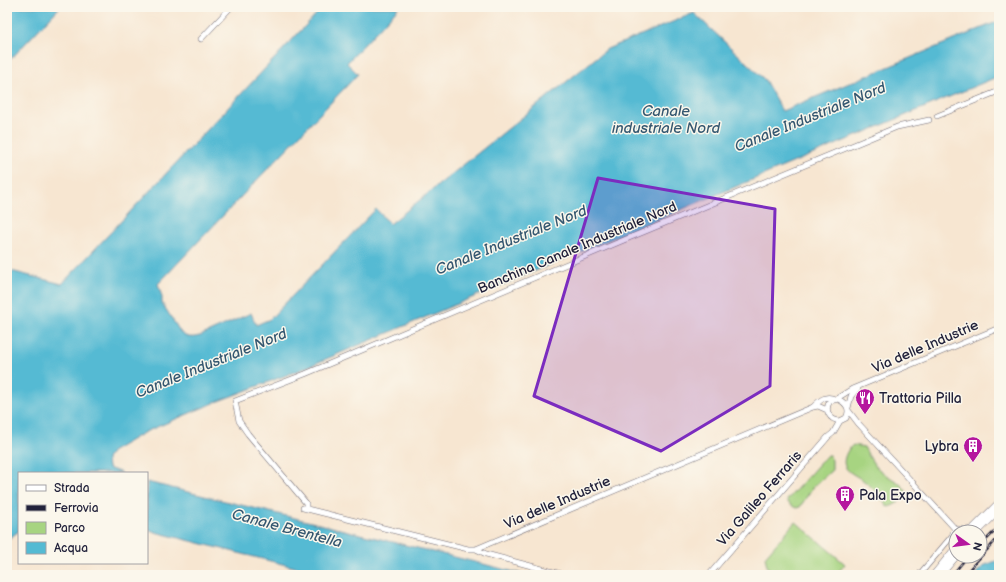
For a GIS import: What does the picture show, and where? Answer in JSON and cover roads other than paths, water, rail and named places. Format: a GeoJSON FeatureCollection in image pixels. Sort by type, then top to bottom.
{"type":"FeatureCollection","features":[{"type":"Feature","properties":{"kind":"highway"},"geometry":{"type":"LineString","coordinates":[[980,524],[999,502]]}},
{"type":"Feature","properties":{"kind":"highway"},"geometry":{"type":"LineString","coordinates":[[982,524],[999,510]]}},
{"type":"Feature","properties":{"kind":"highway"},"geometry":{"type":"LineString","coordinates":[[934,575],[948,558]]}},
{"type":"Feature","properties":{"kind":"highway"},"geometry":{"type":"LineString","coordinates":[[940,575],[949,564]]}},
{"type":"Feature","properties":{"kind":"street"},"geometry":{"type":"LineString","coordinates":[[201,39],[230,7]]}},
{"type":"Feature","properties":{"kind":"street"},"geometry":{"type":"LineString","coordinates":[[938,116],[999,91]]}},
{"type":"Feature","properties":{"kind":"street","name":"Banchina Canale Industriale Nord"},"geometry":{"type":"LineString","coordinates":[[476,549],[468,549],[304,508],[306,503],[239,421],[235,402],[897,127],[929,120]]}},
{"type":"Feature","properties":{"kind":"street","name":"Via delle Industrie"},"geometry":{"type":"LineString","coordinates":[[476,549],[813,407],[824,398],[828,397],[835,399],[848,391],[999,328]]}},
{"type":"Feature","properties":{"kind":"street","name":"Via delle Industrie"},"geometry":{"type":"LineString","coordinates":[[848,409],[853,393],[860,386]]}},
{"type":"Feature","properties":{"kind":"street"},"geometry":{"type":"LineString","coordinates":[[858,423],[833,419],[828,414],[828,404],[835,399],[841,401],[858,423],[951,524]]}},
{"type":"Feature","properties":{"kind":"street"},"geometry":{"type":"LineString","coordinates":[[813,407],[818,406],[827,410]]}},
{"type":"Feature","properties":{"kind":"street"},"geometry":{"type":"LineString","coordinates":[[842,421],[847,416],[848,409]]}},
{"type":"Feature","properties":{"kind":"street","name":"Via Galileo Ferraris"},"geometry":{"type":"LineString","coordinates":[[709,575],[828,437],[834,428],[833,419]]}},
{"type":"Feature","properties":{"kind":"street","name":"Via Galileo Ferraris"},"geometry":{"type":"LineString","coordinates":[[828,437],[842,421]]}},
{"type":"Feature","properties":{"kind":"street"},"geometry":{"type":"LineString","coordinates":[[919,575],[948,541]]}},
{"type":"Feature","properties":{"kind":"street"},"geometry":{"type":"LineString","coordinates":[[476,549],[486,554],[565,575]]}},
{"type":"Feature","properties":{"kind":"water"},"geometry":{"type":"Polygon","coordinates":[[[7,7],[60,7],[7,63],[7,7]]]}},
{"type":"Feature","properties":{"kind":"water","name":"Canale industriale Nord"},"geometry":{"type":"Polygon","coordinates":[[[323,7],[399,7],[347,63],[358,74],[158,284],[162,297],[162,303],[181,333],[185,336],[200,336],[251,313],[256,325],[270,319],[376,209],[390,224],[607,49],[694,13],[765,80],[782,111],[999,21],[999,76],[300,370],[221,400],[145,432],[111,452],[107,459],[108,468],[119,472],[18,472],[18,532],[7,540],[7,270],[62,284],[323,7]]]}},
{"type":"Feature","properties":{"kind":"water","name":"Canale Brentella"},"geometry":{"type":"Polygon","coordinates":[[[148,482],[526,575],[326,575],[148,530],[148,482]]]}},
{"type":"Feature","properties":{"kind":"water"},"geometry":{"type":"Polygon","coordinates":[[[999,560],[999,575],[974,575],[985,565],[999,560]]]}},
{"type":"Feature","properties":{"kind":"railway"},"geometry":{"type":"LineString","coordinates":[[988,538],[999,527]]}},
{"type":"Feature","properties":{"kind":"railway"},"geometry":{"type":"LineString","coordinates":[[964,575],[999,537]]}},
{"type":"Feature","properties":{"kind":"railway"},"geometry":{"type":"LineString","coordinates":[[952,575],[961,564]]}},
{"type":"Feature","properties":{"kind":"place","name":"Trattoria Pilla"},"geometry":{"type":"Point","coordinates":[865,415]}},
{"type":"Feature","properties":{"kind":"place","name":"Lybra"},"geometry":{"type":"Point","coordinates":[973,463]}},
{"type":"Feature","properties":{"kind":"place","name":"Pala Expo"},"geometry":{"type":"Point","coordinates":[845,512]}},
{"type":"Feature","properties":{"kind":"water label","name":"Canale Industriale Nord"},"geometry":{"type":"Point","coordinates":[810,117]}},
{"type":"Feature","properties":{"kind":"water label","name":"Canale Industriale Nord"},"geometry":{"type":"Point","coordinates":[511,240]}},
{"type":"Feature","properties":{"kind":"water label","name":"Canale Industriale Nord"},"geometry":{"type":"Point","coordinates":[211,363]}}]}
